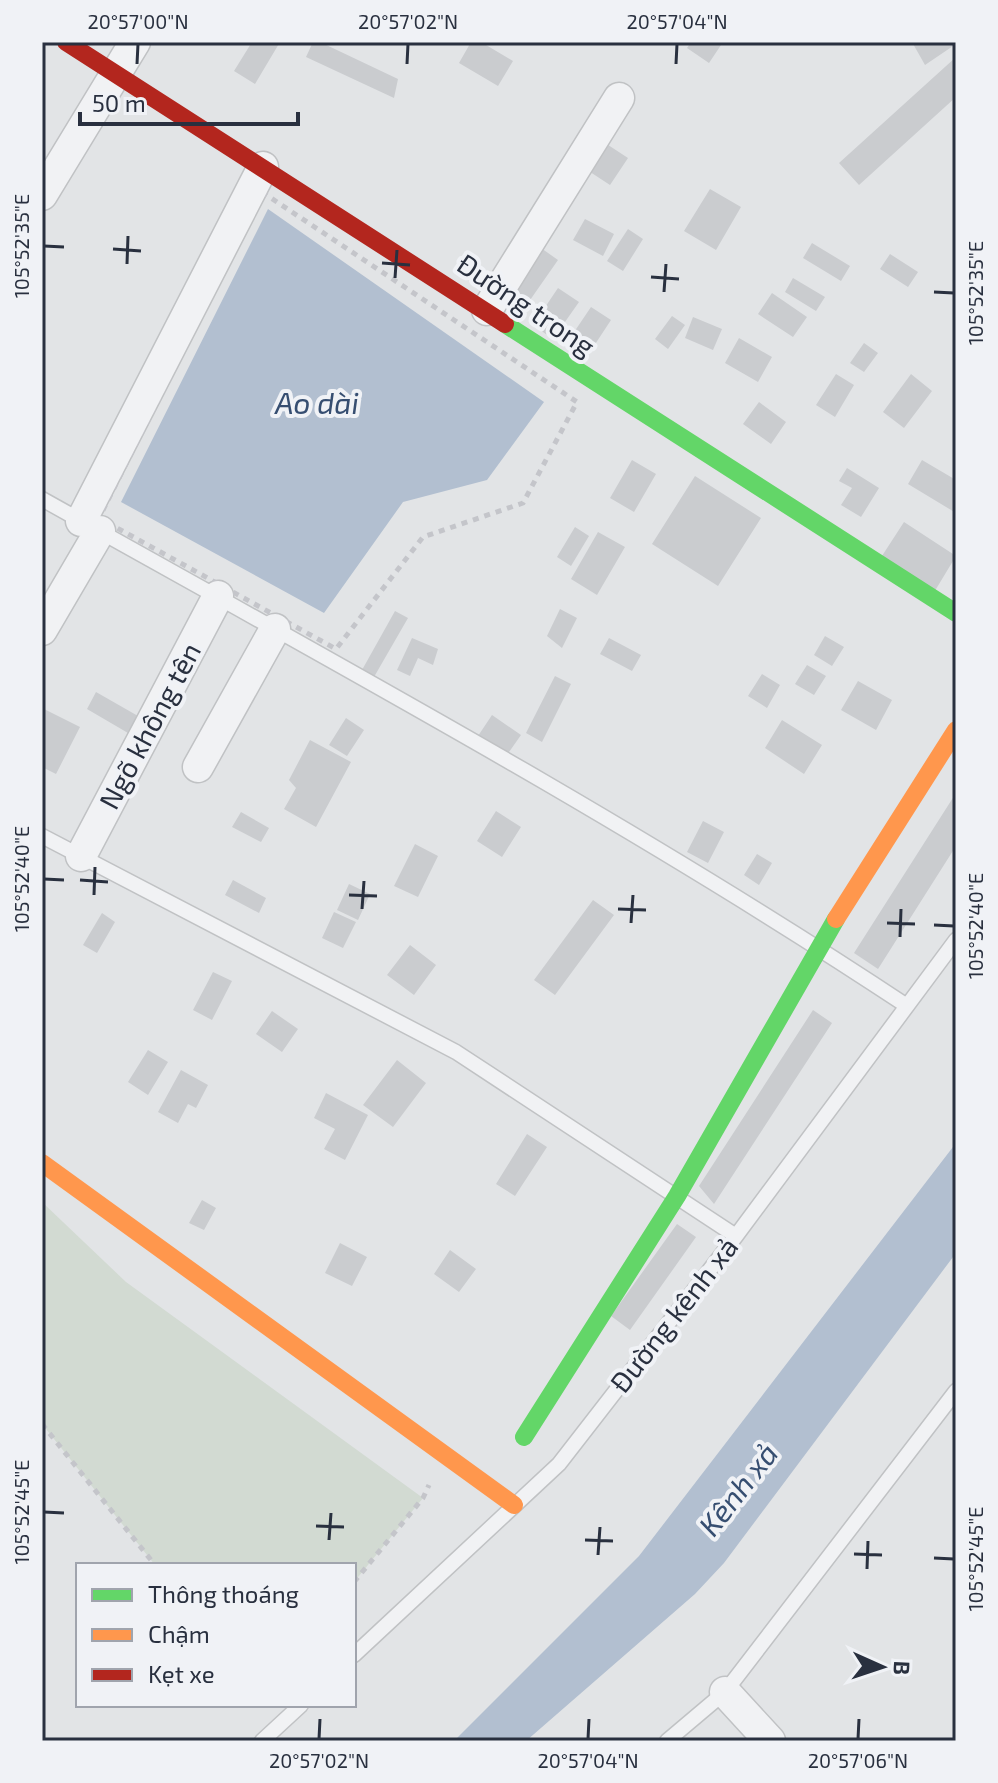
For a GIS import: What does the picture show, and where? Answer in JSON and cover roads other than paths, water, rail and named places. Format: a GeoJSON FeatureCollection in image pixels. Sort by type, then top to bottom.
{"type":"FeatureCollection","features":[{"type":"Feature","properties":{"kind":"street","name":"Đường trong"},"geometry":{"type":"LineString","coordinates":[[66,42],[114,72],[262,180],[487,310],[606,393],[956,613]]}},
{"type":"Feature","properties":{"kind":"street"},"geometry":{"type":"LineString","coordinates":[[42,195],[135,42]]}},
{"type":"Feature","properties":{"kind":"street"},"geometry":{"type":"LineString","coordinates":[[487,310],[619,98]]}},
{"type":"Feature","properties":{"kind":"street"},"geometry":{"type":"LineString","coordinates":[[42,630],[262,180]]}},
{"type":"Feature","properties":{"kind":"street","name":"Ngõ không tên"},"geometry":{"type":"LineString","coordinates":[[81,856],[218,596]]}},
{"type":"Feature","properties":{"kind":"street"},"geometry":{"type":"LineString","coordinates":[[198,767],[275,629]]}},
{"type":"Feature","properties":{"kind":"street"},"geometry":{"type":"LineString","coordinates":[[524,1437],[677,1196],[818,947],[956,730]]}},
{"type":"Feature","properties":{"kind":"street"},"geometry":{"type":"LineString","coordinates":[[42,1163],[514,1505]]}},
{"type":"Feature","properties":{"kind":"street"},"geometry":{"type":"LineString","coordinates":[[725,1692],[770,1741]]}},
{"type":"Feature","properties":{"kind":"lane"},"geometry":{"type":"LineString","coordinates":[[42,499],[425,711],[818,947],[907,1006]]}},
{"type":"Feature","properties":{"kind":"lane"},"geometry":{"type":"LineString","coordinates":[[42,836],[456,1052],[736,1236]]}},
{"type":"Feature","properties":{"kind":"lane","name":"Đường kênh xả"},"geometry":{"type":"LineString","coordinates":[[356,1653],[559,1464],[736,1236],[956,940]]}},
{"type":"Feature","properties":{"kind":"lane"},"geometry":{"type":"LineString","coordinates":[[667,1741],[725,1692],[956,1391]]}},
{"type":"Feature","properties":{"kind":"lane"},"geometry":{"type":"LineString","coordinates":[[262,1741],[299,1707]]}},
{"type":"Feature","properties":{"kind":"water","name":"Ao dài"},"geometry":{"type":"Polygon","coordinates":[[[268,209],[544,402],[487,480],[403,502],[324,613],[121,502],[268,209]]]}},
{"type":"Feature","properties":{"kind":"water","name":"Kênh xả"},"geometry":{"type":"Polygon","coordinates":[[[956,1143],[956,1253],[724,1563],[695,1594],[526,1741],[454,1741],[639,1556],[956,1143]]]}}]}
